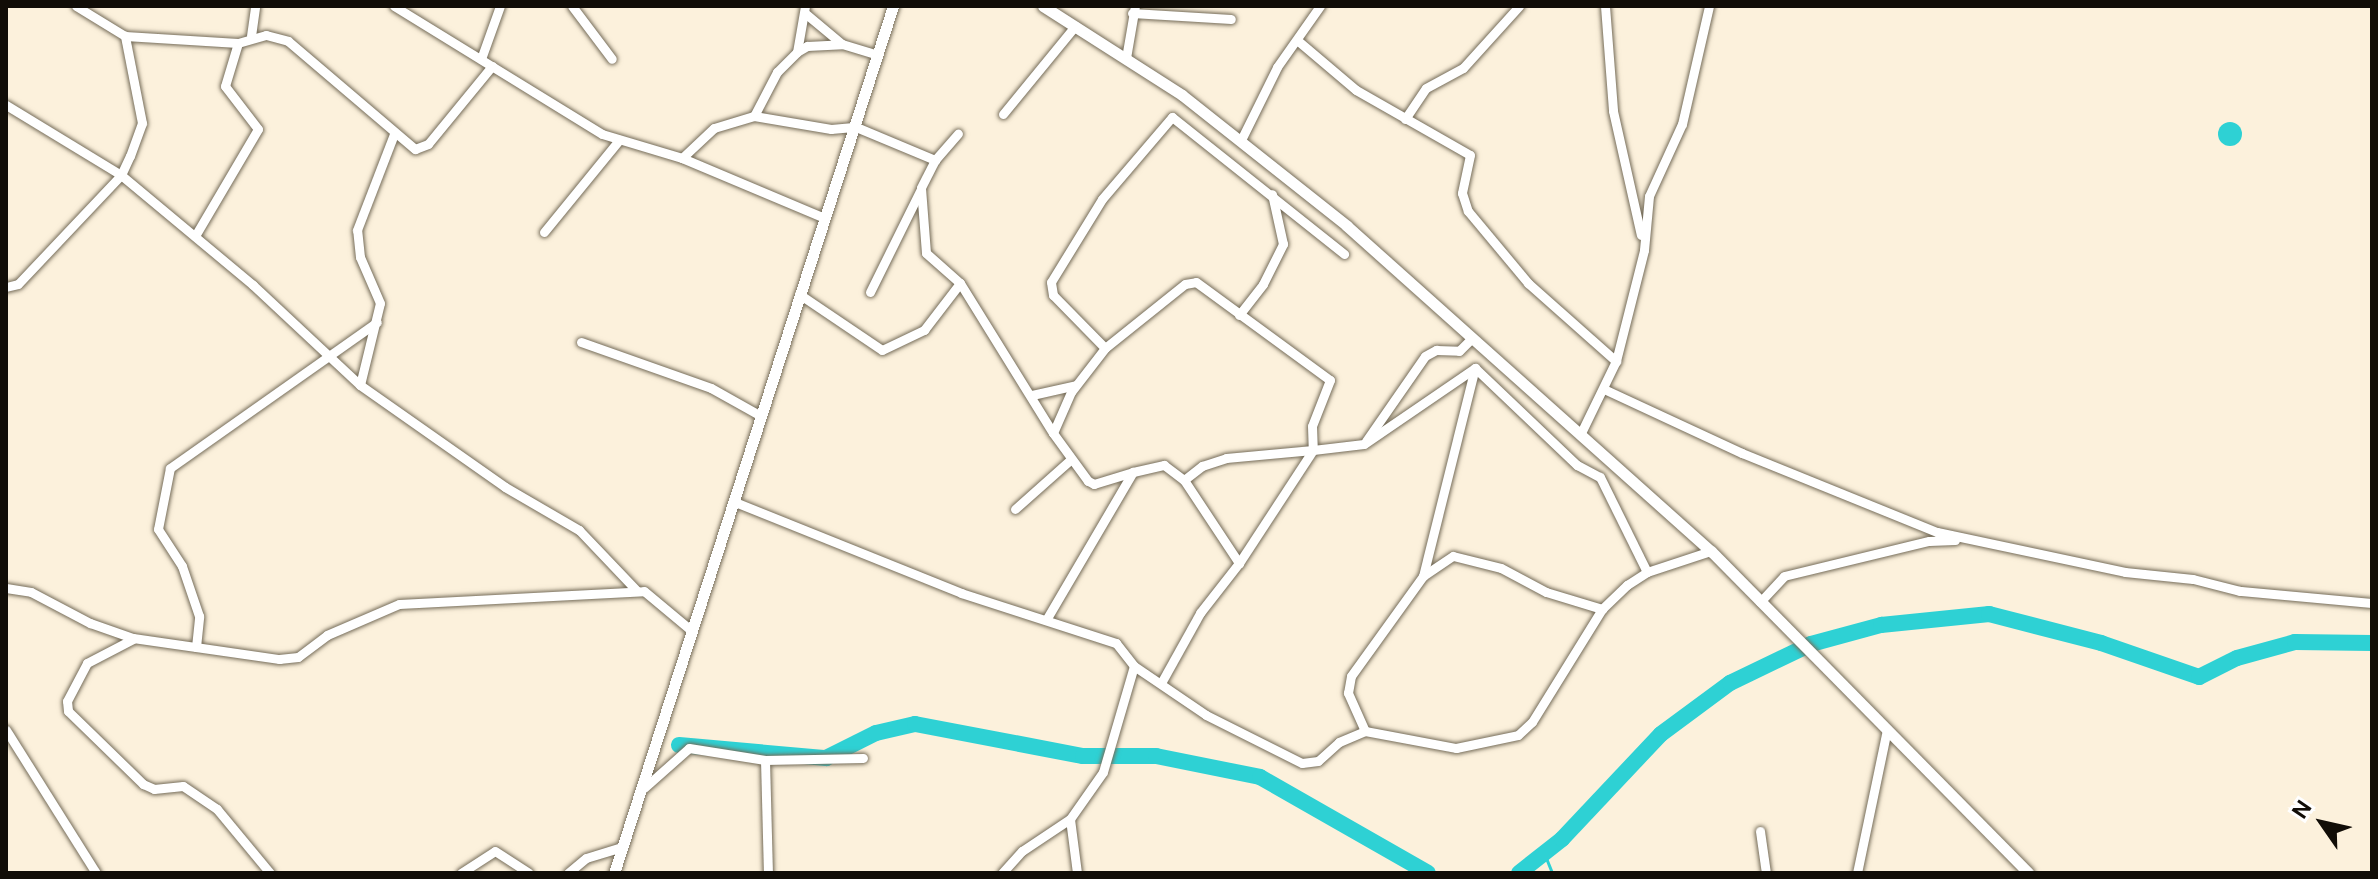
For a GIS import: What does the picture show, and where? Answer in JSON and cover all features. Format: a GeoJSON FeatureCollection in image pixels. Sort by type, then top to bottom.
{"type":"FeatureCollection","features":[{"type":"Feature","properties":{"kind":"street"},"geometry":{"type":"LineString","coordinates":[[76,6],[125,36],[238,43],[251,36],[288,41],[415,149],[428,144],[492,66]]}},
{"type":"Feature","properties":{"kind":"street"},"geometry":{"type":"LineString","coordinates":[[251,36],[255,6]]}},
{"type":"Feature","properties":{"kind":"street"},"geometry":{"type":"LineString","coordinates":[[394,6],[619,140],[682,158],[825,218]]}},
{"type":"Feature","properties":{"kind":"street"},"geometry":{"type":"LineString","coordinates":[[481,59],[500,6]]}},
{"type":"Feature","properties":{"kind":"street"},"geometry":{"type":"LineString","coordinates":[[572,6],[612,59]]}},
{"type":"Feature","properties":{"kind":"street"},"geometry":{"type":"LineString","coordinates":[[615,872],[893,6]]}},
{"type":"Feature","properties":{"kind":"street"},"geometry":{"type":"LineString","coordinates":[[1043,6],[1126,58],[1245,142],[1347,226],[1711,551],[2028,873]]}},
{"type":"Feature","properties":{"kind":"street"},"geometry":{"type":"LineString","coordinates":[[1234,163],[1277,67],[1320,6]]}},
{"type":"Feature","properties":{"kind":"street"},"geometry":{"type":"LineString","coordinates":[[1405,119],[1426,88],[1463,68],[1519,6]]}},
{"type":"Feature","properties":{"kind":"street"},"geometry":{"type":"LineString","coordinates":[[1605,6],[1613,111],[1644,250]]}},
{"type":"Feature","properties":{"kind":"street"},"geometry":{"type":"LineString","coordinates":[[1580,435],[1606,390],[1616,361],[1644,250],[1649,196],[1682,124],[1709,6]]}},
{"type":"Feature","properties":{"kind":"street"},"geometry":{"type":"LineString","coordinates":[[1126,58],[1134,9],[1231,19]]}},
{"type":"Feature","properties":{"kind":"street"},"geometry":{"type":"LineString","coordinates":[[806,10],[842,44]]}},
{"type":"Feature","properties":{"kind":"street"},"geometry":{"type":"LineString","coordinates":[[797,52],[806,10]]}},
{"type":"Feature","properties":{"kind":"street"},"geometry":{"type":"LineString","coordinates":[[1003,114],[1075,26]]}},
{"type":"Feature","properties":{"kind":"street"},"geometry":{"type":"LineString","coordinates":[[6,287],[18,284],[121,175],[142,123],[125,36]]}},
{"type":"Feature","properties":{"kind":"street"},"geometry":{"type":"LineString","coordinates":[[1297,40],[1356,90],[1470,155],[1462,193],[1468,211],[1528,283],[1616,361]]}},
{"type":"Feature","properties":{"kind":"street"},"geometry":{"type":"LineString","coordinates":[[195,236],[258,129],[225,86],[238,43]]}},
{"type":"Feature","properties":{"kind":"street"},"geometry":{"type":"LineString","coordinates":[[754,116],[777,72],[807,46],[842,44],[877,55]]}},
{"type":"Feature","properties":{"kind":"street"},"geometry":{"type":"LineString","coordinates":[[6,105],[121,175],[195,236],[360,385],[505,487],[579,530],[637,591]]}},
{"type":"Feature","properties":{"kind":"street"},"geometry":{"type":"LineString","coordinates":[[682,158],[714,128],[754,116],[831,129],[856,127],[935,160]]}},
{"type":"Feature","properties":{"kind":"street"},"geometry":{"type":"LineString","coordinates":[[1105,348],[1050,288],[1102,199],[1172,117],[1234,163],[1344,254]]}},
{"type":"Feature","properties":{"kind":"street"},"geometry":{"type":"LineString","coordinates":[[360,385],[377,322],[378,293],[356,240],[394,134]]}},
{"type":"Feature","properties":{"kind":"street"},"geometry":{"type":"LineString","coordinates":[[870,292],[935,160],[958,134]]}},
{"type":"Feature","properties":{"kind":"street"},"geometry":{"type":"LineString","coordinates":[[544,232],[619,140]]}},
{"type":"Feature","properties":{"kind":"street"},"geometry":{"type":"LineString","coordinates":[[921,188],[926,253],[960,283],[1032,395],[1069,461],[1094,484],[1164,465],[1184,480],[1239,563]]}},
{"type":"Feature","properties":{"kind":"street"},"geometry":{"type":"LineString","coordinates":[[1239,315],[1263,284],[1283,244],[1272,194]]}},
{"type":"Feature","properties":{"kind":"street"},"geometry":{"type":"LineString","coordinates":[[1053,433],[1077,384],[1105,348],[1189,281],[1330,380],[1312,426],[1313,450],[1239,563],[1200,613],[1161,683]]}},
{"type":"Feature","properties":{"kind":"street"},"geometry":{"type":"LineString","coordinates":[[799,294],[882,350],[924,330],[960,283]]}},
{"type":"Feature","properties":{"kind":"street"},"geometry":{"type":"LineString","coordinates":[[196,647],[199,616],[182,566],[158,529],[170,468],[377,322]]}},
{"type":"Feature","properties":{"kind":"street"},"geometry":{"type":"LineString","coordinates":[[1364,444],[1425,356],[1436,350],[1459,351],[1471,339]]}},
{"type":"Feature","properties":{"kind":"street"},"geometry":{"type":"LineString","coordinates":[[581,342],[711,388],[761,416]]}},
{"type":"Feature","properties":{"kind":"street"},"geometry":{"type":"LineString","coordinates":[[1184,480],[1202,466],[1226,458],[1364,444],[1475,368]]}},
{"type":"Feature","properties":{"kind":"street"},"geometry":{"type":"LineString","coordinates":[[1475,368],[1577,465],[1600,477],[1647,572]]}},
{"type":"Feature","properties":{"kind":"street"},"geometry":{"type":"LineString","coordinates":[[1365,731],[1348,693],[1351,676],[1423,576],[1475,368]]}},
{"type":"Feature","properties":{"kind":"street"},"geometry":{"type":"LineString","coordinates":[[1032,395],[1077,384]]}},
{"type":"Feature","properties":{"kind":"street"},"geometry":{"type":"LineString","coordinates":[[1606,390],[1901,519],[1978,541],[2240,591],[2372,603]]}},
{"type":"Feature","properties":{"kind":"street"},"geometry":{"type":"LineString","coordinates":[[1015,509],[1069,461]]}},
{"type":"Feature","properties":{"kind":"street"},"geometry":{"type":"LineString","coordinates":[[1046,620],[1133,472]]}},
{"type":"Feature","properties":{"kind":"street"},"geometry":{"type":"LineString","coordinates":[[735,502],[961,593],[1116,643],[1134,666],[1238,734],[1302,763],[1318,761],[1339,742],[1365,731],[1456,748],[1518,735],[1532,722],[1602,609],[1647,572],[1711,551]]}},
{"type":"Feature","properties":{"kind":"street"},"geometry":{"type":"LineString","coordinates":[[1760,602],[1784,576],[1929,541],[1978,541]]}},
{"type":"Feature","properties":{"kind":"street"},"geometry":{"type":"LineString","coordinates":[[1423,576],[1459,555],[1602,609]]}},
{"type":"Feature","properties":{"kind":"street"},"geometry":{"type":"LineString","coordinates":[[6,588],[31,592],[90,623],[133,638],[290,659],[327,635],[399,604],[637,591],[653,595],[692,631]]}},
{"type":"Feature","properties":{"kind":"street"},"geometry":{"type":"LineString","coordinates":[[133,638],[87,663],[67,701],[68,711],[143,784],[154,789],[183,786],[217,809],[270,873]]}},
{"type":"Feature","properties":{"kind":"street"},"geometry":{"type":"LineString","coordinates":[[1002,873],[1022,851],[1070,819],[1110,758],[1134,666]]}},
{"type":"Feature","properties":{"kind":"street"},"geometry":{"type":"LineString","coordinates":[[6,730],[92,870]]}},
{"type":"Feature","properties":{"kind":"street"},"geometry":{"type":"LineString","coordinates":[[1857,873],[1887,730]]}},
{"type":"Feature","properties":{"kind":"street"},"geometry":{"type":"LineString","coordinates":[[644,788],[689,748],[765,760],[863,758]]}},
{"type":"Feature","properties":{"kind":"street"},"geometry":{"type":"LineString","coordinates":[[765,760],[768,873]]}},
{"type":"Feature","properties":{"kind":"street"},"geometry":{"type":"LineString","coordinates":[[1070,819],[1077,873]]}},
{"type":"Feature","properties":{"kind":"street"},"geometry":{"type":"LineString","coordinates":[[1760,831],[1766,873]]}},
{"type":"Feature","properties":{"kind":"street"},"geometry":{"type":"LineString","coordinates":[[568,873],[586,858],[622,847]]}},
{"type":"Feature","properties":{"kind":"street"},"geometry":{"type":"LineString","coordinates":[[461,873],[495,851],[529,873]]}},
{"type":"Feature","properties":{"kind":"water"},"geometry":{"type":"Polygon","coordinates":[[[2230,122],[2238,126],[2242,134],[2238,142],[2230,146],[2222,142],[2218,134],[2222,126],[2230,122]]]}},
{"type":"Feature","properties":{"kind":"waterway"},"geometry":{"type":"LineString","coordinates":[[1519,873],[1562,839],[1661,734],[1730,683],[1811,644],[1881,625],[1989,614],[2101,643],[2199,677],[2237,658],[2295,642],[2372,643]]}},
{"type":"Feature","properties":{"kind":"waterway"},"geometry":{"type":"LineString","coordinates":[[679,745],[826,758],[876,733],[915,724],[1083,756],[1156,756],[1260,777],[1428,873]]}},
{"type":"Feature","properties":{"kind":"waterway"},"geometry":{"type":"LineString","coordinates":[[1544,853],[1552,873]]}}]}
